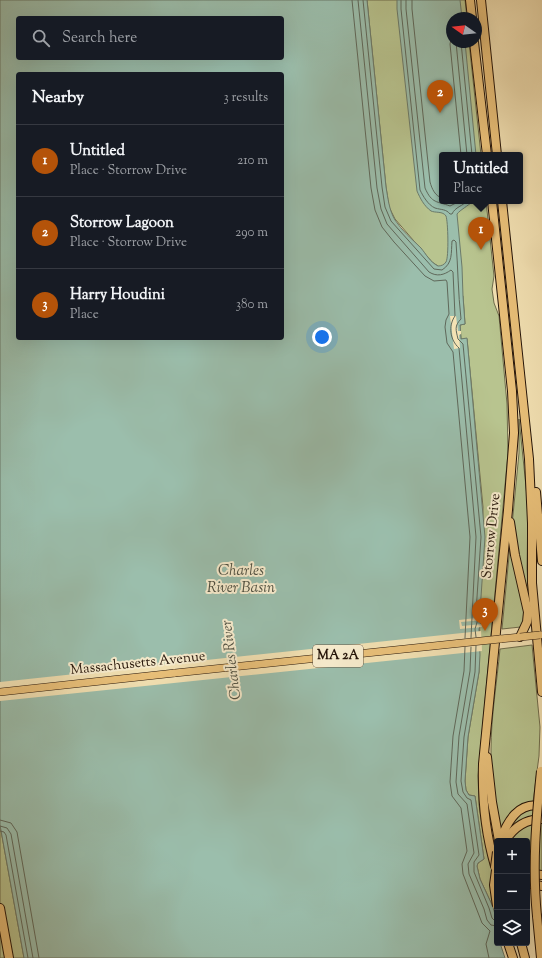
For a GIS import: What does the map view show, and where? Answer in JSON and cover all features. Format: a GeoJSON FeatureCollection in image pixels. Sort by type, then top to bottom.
{"type":"FeatureCollection","features":[{"type":"Feature","properties":{"kind":"highway"},"geometry":{"type":"LineString","coordinates":[[470,0],[471,12]]}},
{"type":"Feature","properties":{"kind":"highway"},"geometry":{"type":"LineString","coordinates":[[480,0],[497,152]]}},
{"type":"Feature","properties":{"kind":"highway"},"geometry":{"type":"LineString","coordinates":[[475,48],[486,152]]}},
{"type":"Feature","properties":{"kind":"highway","name":"Storrow Drive"},"geometry":{"type":"LineString","coordinates":[[492,204],[514,412],[514,444],[482,776],[483,807],[487,835],[494,865]]}},
{"type":"Feature","properties":{"kind":"highway"},"geometry":{"type":"LineString","coordinates":[[502,204],[528,450],[532,523],[532,583],[542,692]]}},
{"type":"Feature","properties":{"kind":"highway"},"geometry":{"type":"LineString","coordinates":[[528,450],[534,478],[542,561]]}},
{"type":"Feature","properties":{"kind":"highway"},"geometry":{"type":"LineString","coordinates":[[508,510],[513,545],[528,614],[520,637]]}},
{"type":"Feature","properties":{"kind":"highway"},"geometry":{"type":"LineString","coordinates":[[485,736],[492,802],[498,838]]}},
{"type":"Feature","properties":{"kind":"highway"},"geometry":{"type":"LineString","coordinates":[[541,953],[536,916],[534,856],[536,816],[542,768]]}},
{"type":"Feature","properties":{"kind":"highway"},"geometry":{"type":"LineString","coordinates":[[506,838],[513,815],[520,809],[531,806],[542,806]]}},
{"type":"Feature","properties":{"kind":"highway"},"geometry":{"type":"LineString","coordinates":[[502,838],[510,828],[526,822],[542,819]]}},
{"type":"Feature","properties":{"kind":"highway"},"geometry":{"type":"LineString","coordinates":[[530,873],[542,875]]}},
{"type":"Feature","properties":{"kind":"highway"},"geometry":{"type":"LineString","coordinates":[[530,884],[542,886]]}},
{"type":"Feature","properties":{"kind":"highway"},"geometry":{"type":"LineString","coordinates":[[0,908],[9,958]]}},
{"type":"Feature","properties":{"kind":"highway"},"geometry":{"type":"LineString","coordinates":[[509,946],[513,958]]}},
{"type":"Feature","properties":{"kind":"highway"},"geometry":{"type":"LineString","coordinates":[[522,946],[525,958]]}},
{"type":"Feature","properties":{"kind":"main road","name":"Massachusetts Avenue"},"geometry":{"type":"LineString","coordinates":[[0,692],[542,635]]}},
{"type":"Feature","properties":{"kind":"green space"},"geometry":{"type":"Polygon","coordinates":[[[367,0],[465,0],[466,12],[446,12],[446,48],[470,48],[481,152],[439,152],[439,204],[486,204],[494,276],[492,289],[494,303],[499,316],[507,404],[508,453],[478,776],[479,805],[483,832],[494,877],[494,911],[480,879],[477,866],[478,863],[484,859],[475,796],[469,795],[466,790],[465,781],[468,737],[479,672],[483,507],[467,339],[461,339],[460,325],[465,324],[463,296],[395,219],[389,207],[367,0]]]}},
{"type":"Feature","properties":{"kind":"green space"},"geometry":{"type":"Polygon","coordinates":[[[519,419],[528,506],[527,568],[530,626],[502,629],[519,453],[519,419]]]}},
{"type":"Feature","properties":{"kind":"green space"},"geometry":{"type":"Polygon","coordinates":[[[532,645],[540,727],[539,756],[533,802],[529,809],[542,809],[542,872],[530,870],[530,838],[500,838],[494,796],[491,761],[494,699],[500,649],[532,645]]]}},
{"type":"Feature","properties":{"kind":"green space"},"geometry":{"type":"Polygon","coordinates":[[[0,825],[24,958],[0,958],[0,825]]]}},
{"type":"Feature","properties":{"kind":"water","name":"Charles River Basin"},"geometry":{"type":"Polygon","coordinates":[[[0,0],[367,0],[386,187],[390,208],[395,220],[407,235],[421,248],[430,260],[438,266],[441,266],[446,262],[448,253],[447,219],[443,213],[431,211],[422,202],[417,191],[397,0],[460,0],[461,12],[446,12],[446,48],[466,48],[476,152],[439,152],[439,204],[469,204],[457,214],[465,324],[460,325],[461,339],[467,338],[485,537],[480,612],[482,620],[479,629],[479,672],[468,737],[465,781],[466,790],[469,795],[475,796],[484,859],[478,863],[477,866],[480,879],[494,911],[494,946],[501,946],[505,958],[24,958],[0,825],[0,0]]]}},
{"type":"Feature","properties":{"kind":"pier"},"geometry":{"type":"Polygon","coordinates":[[[450,316],[456,316],[458,331],[461,331],[461,334],[459,335],[460,348],[454,349],[450,316]]]}},
{"type":"Feature","properties":{"kind":"pier"},"geometry":{"type":"Polygon","coordinates":[[[484,617],[484,620],[461,622],[462,626],[482,624],[482,627],[460,629],[459,620],[484,617]]]}},
{"type":"Feature","properties":{"kind":"pier"},"geometry":{"type":"Polygon","coordinates":[[[481,631],[482,651],[0,701],[0,682],[481,631]]]}},
{"type":"Feature","properties":{"kind":"place","name":"Storrow Lagoon"},"geometry":{"type":"Point","coordinates":[440,113]}},
{"type":"Feature","properties":{"kind":"place","name":"Untitled"},"geometry":{"type":"Point","coordinates":[481,250]}},
{"type":"Feature","properties":{"kind":"place","name":"Harry Houdini"},"geometry":{"type":"Point","coordinates":[485,631]}},
{"type":"Feature","properties":{"kind":"water label","name":"Charles River"},"geometry":{"type":"Point","coordinates":[232,660]}}]}
